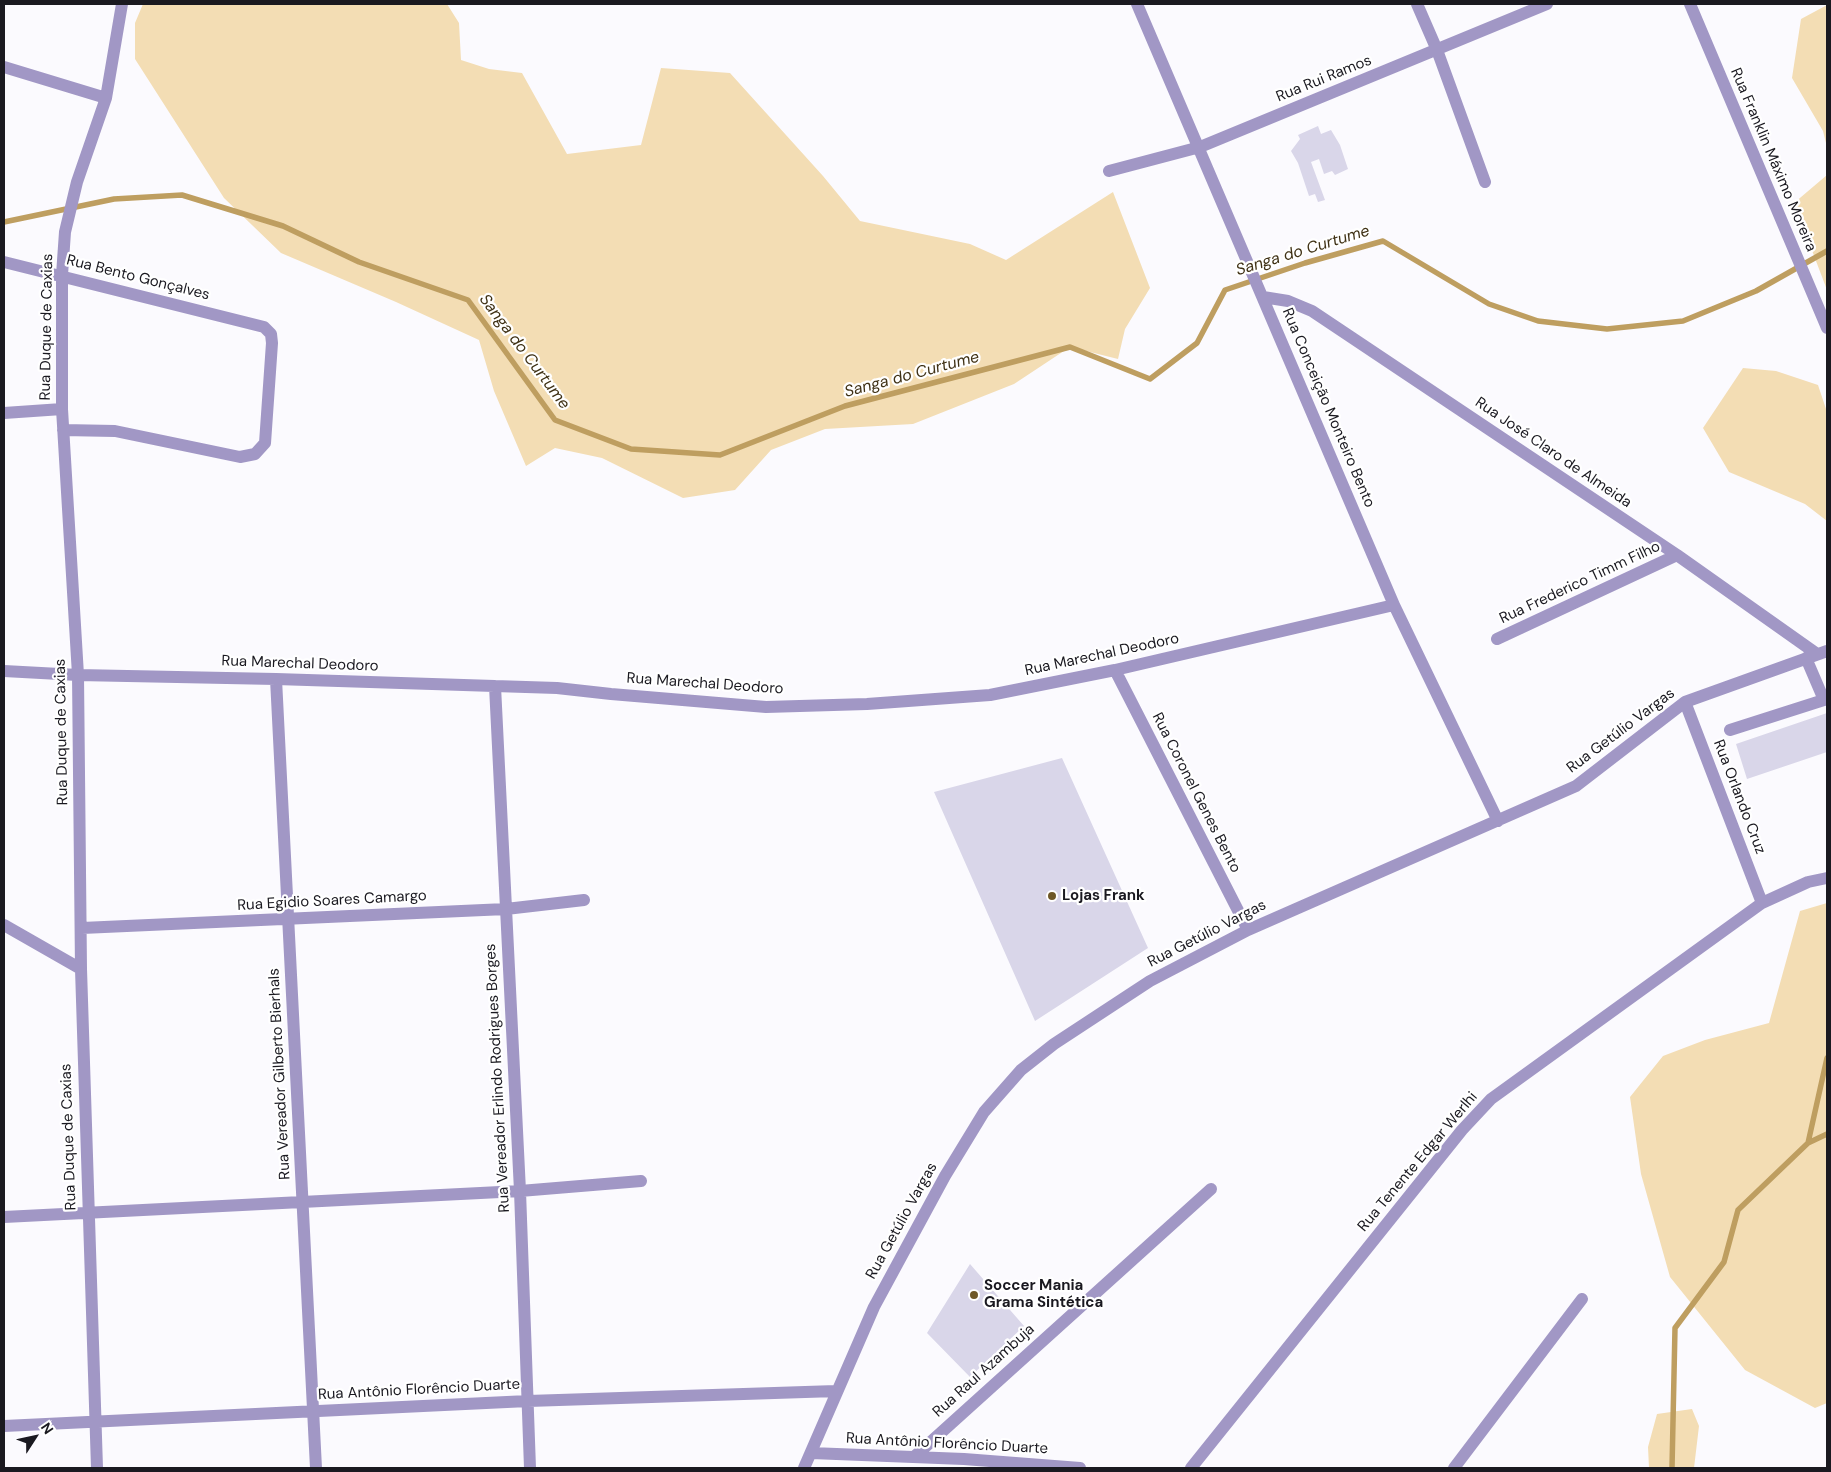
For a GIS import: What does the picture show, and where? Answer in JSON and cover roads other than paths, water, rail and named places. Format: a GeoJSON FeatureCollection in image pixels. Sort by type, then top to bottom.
{"type":"FeatureCollection","features":[{"type":"Feature","properties":{"kind":"street","name":"Rua Duque de Caxias"},"geometry":{"type":"LineString","coordinates":[[97,1468],[81,969],[78,675],[62,409],[62,275],[65,232],[77,182],[106,98],[122,4]]}},
{"type":"Feature","properties":{"kind":"street","name":"Rua Conceição Monteiro Bento"},"geometry":{"type":"LineString","coordinates":[[1137,4],[1394,605],[1498,821]]}},
{"type":"Feature","properties":{"kind":"street"},"geometry":{"type":"LineString","coordinates":[[1417,4],[1437,50],[1485,182]]}},
{"type":"Feature","properties":{"kind":"street","name":"Rua Rui Ramos"},"geometry":{"type":"LineString","coordinates":[[1109,171],[1200,148],[1547,4]]}},
{"type":"Feature","properties":{"kind":"street","name":"Rua Franklin Máximo Moreira"},"geometry":{"type":"LineString","coordinates":[[1690,4],[1827,328]]}},
{"type":"Feature","properties":{"kind":"street"},"geometry":{"type":"LineString","coordinates":[[4,66],[106,98]]}},
{"type":"Feature","properties":{"kind":"street","name":"Rua Bento Gonçalves"},"geometry":{"type":"LineString","coordinates":[[4,262],[264,327],[271,334],[265,443],[255,454],[240,456],[115,431],[63,430]]}},
{"type":"Feature","properties":{"kind":"street","name":"Rua José Claro de Almeida"},"geometry":{"type":"LineString","coordinates":[[1262,293],[1312,311],[1676,555],[1817,654]]}},
{"type":"Feature","properties":{"kind":"street"},"geometry":{"type":"LineString","coordinates":[[4,413],[62,409]]}},
{"type":"Feature","properties":{"kind":"street","name":"Rua Frederico Timm Filho"},"geometry":{"type":"LineString","coordinates":[[1497,640],[1676,555]]}},
{"type":"Feature","properties":{"kind":"street","name":"Rua Marechal Deodoro"},"geometry":{"type":"LineString","coordinates":[[4,671],[78,675],[276,678],[557,688],[766,707],[848,705],[990,695],[1115,670],[1394,605]]}},
{"type":"Feature","properties":{"kind":"street"},"geometry":{"type":"LineString","coordinates":[[1730,730],[1826,699],[1817,654]]}},
{"type":"Feature","properties":{"kind":"street","name":"Rua Getúlio Vargas"},"geometry":{"type":"LineString","coordinates":[[804,1468],[812,1454],[836,1392],[874,1307],[945,1176],[984,1112],[1021,1070],[1054,1044],[1150,981],[1248,930],[1576,786],[1685,702],[1817,654]]}},
{"type":"Feature","properties":{"kind":"street","name":"Rua Coronel Genes Bento"},"geometry":{"type":"LineString","coordinates":[[1115,670],[1248,930]]}},
{"type":"Feature","properties":{"kind":"street","name":"Rua Vereador Gilberto Bierhals"},"geometry":{"type":"LineString","coordinates":[[276,678],[290,919],[316,1468]]}},
{"type":"Feature","properties":{"kind":"street","name":"Rua Vereador Erlindo Rodrigues Borges"},"geometry":{"type":"LineString","coordinates":[[495,686],[520,1191],[530,1468]]}},
{"type":"Feature","properties":{"kind":"street","name":"Rua Orlando Cruz"},"geometry":{"type":"LineString","coordinates":[[1685,702],[1762,903]]}},
{"type":"Feature","properties":{"kind":"street","name":"Rua Tenente Edgar Werlhi"},"geometry":{"type":"LineString","coordinates":[[1191,1468],[1462,1130],[1491,1099],[1762,903],[1808,882],[1827,878]]}},
{"type":"Feature","properties":{"kind":"street","name":"Rua Egidio Soares Camargo"},"geometry":{"type":"LineString","coordinates":[[82,928],[506,909],[584,900]]}},
{"type":"Feature","properties":{"kind":"street"},"geometry":{"type":"LineString","coordinates":[[4,925],[81,969]]}},
{"type":"Feature","properties":{"kind":"street"},"geometry":{"type":"LineString","coordinates":[[4,1217],[520,1191],[641,1181]]}},
{"type":"Feature","properties":{"kind":"street","name":"Rua Raul Azambuja"},"geometry":{"type":"LineString","coordinates":[[914,1457],[1211,1189]]}},
{"type":"Feature","properties":{"kind":"street"},"geometry":{"type":"LineString","coordinates":[[1454,1468],[1582,1299]]}},
{"type":"Feature","properties":{"kind":"street","name":"Rua Antônio Florêncio Duarte"},"geometry":{"type":"LineString","coordinates":[[4,1426],[95,1420],[314,1412],[528,1401],[836,1392]]}},
{"type":"Feature","properties":{"kind":"street","name":"Rua Antônio Florêncio Duarte"},"geometry":{"type":"LineString","coordinates":[[812,1454],[914,1457],[963,1464],[1080,1468]]}},
{"type":"Feature","properties":{"kind":"waterway","name":"Sanga do Curtume"},"geometry":{"type":"LineString","coordinates":[[4,222],[114,199],[182,195],[283,226],[359,262],[468,300],[555,420],[631,449],[720,455],[845,406],[1070,347],[1150,379],[1197,343],[1225,290],[1305,263],[1383,241],[1489,304],[1538,321],[1607,329],[1683,321],[1756,291],[1827,251]]}},
{"type":"Feature","properties":{"kind":"waterway"},"geometry":{"type":"LineString","coordinates":[[1808,1143],[1827,1058]]}},
{"type":"Feature","properties":{"kind":"waterway"},"geometry":{"type":"LineString","coordinates":[[1672,1468],[1675,1328],[1724,1262],[1738,1210],[1808,1143],[1827,1134]]}},
{"type":"Feature","properties":{"kind":"place","name":"Lojas Frank"},"geometry":{"type":"Point","coordinates":[1052,896]}},
{"type":"Feature","properties":{"kind":"place","name":"Soccer Mania Grama Sintética"},"geometry":{"type":"Point","coordinates":[974,1295]}}]}
